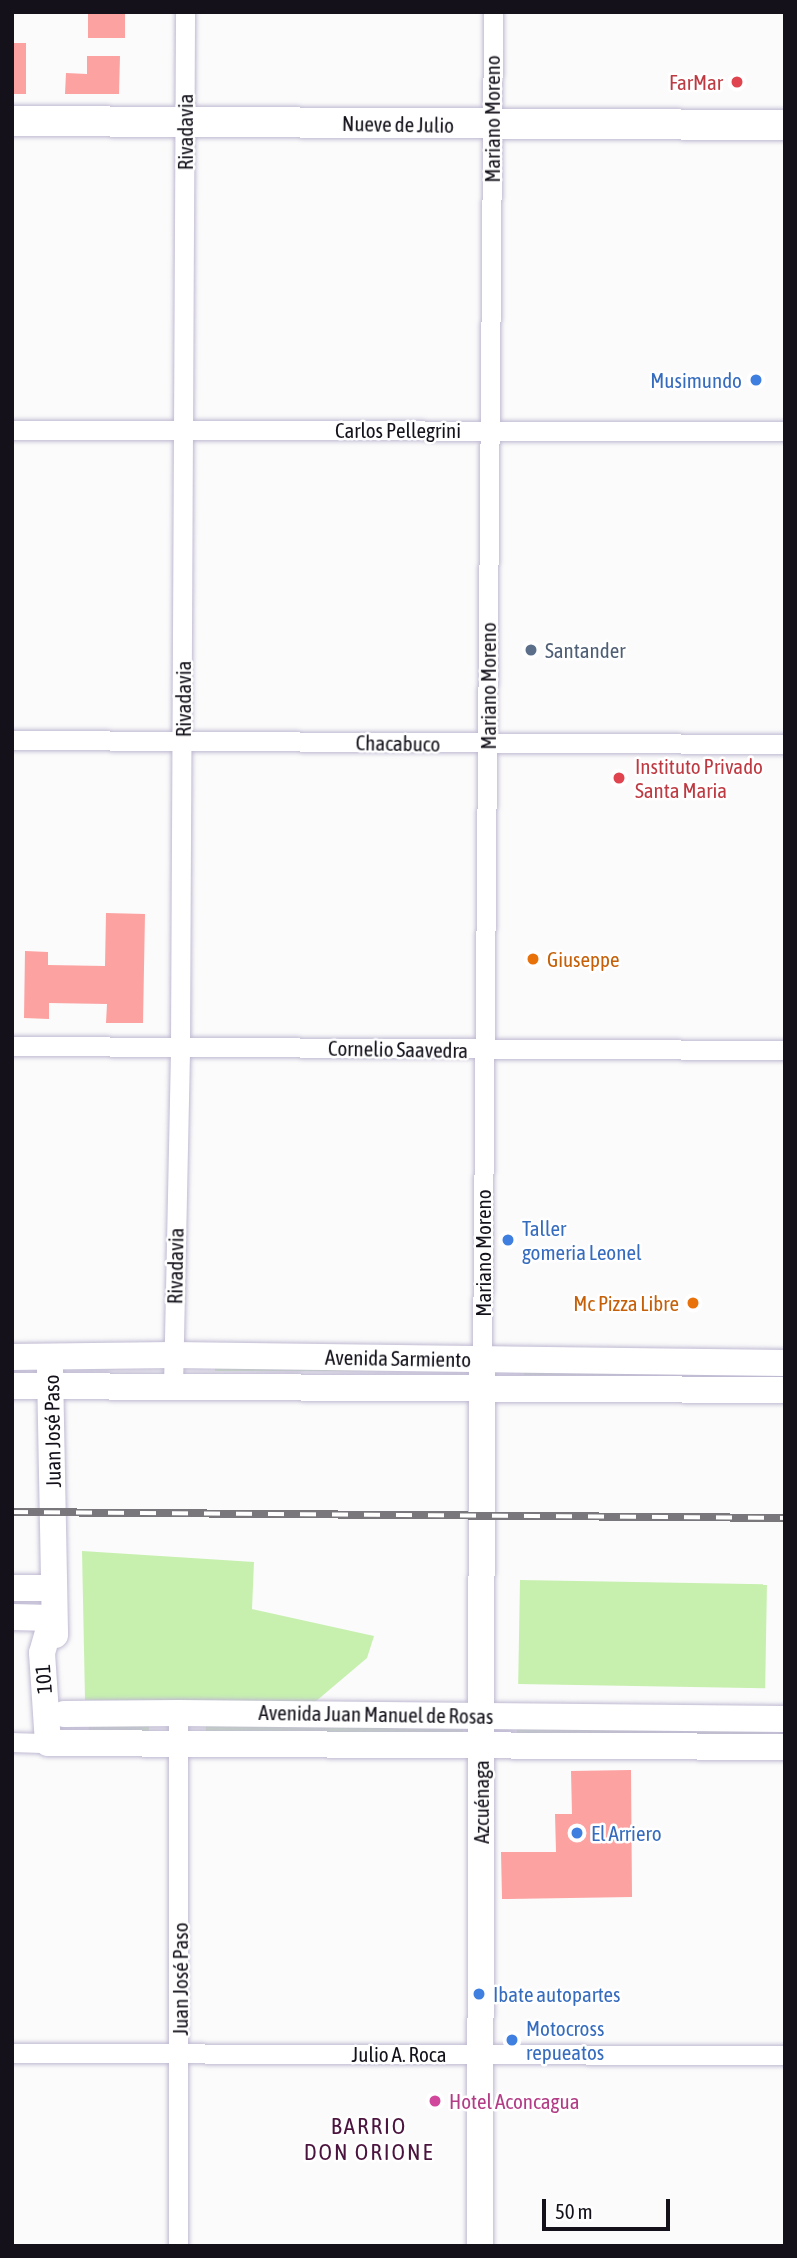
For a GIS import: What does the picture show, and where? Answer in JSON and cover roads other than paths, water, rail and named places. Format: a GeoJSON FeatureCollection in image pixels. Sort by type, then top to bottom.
{"type":"FeatureCollection","features":[{"type":"Feature","properties":{"kind":"main road","name":"Nueve de Julio"},"geometry":{"type":"LineString","coordinates":[[12,121],[785,125]]}},
{"type":"Feature","properties":{"kind":"main road","name":"Avenida Sarmiento"},"geometry":{"type":"LineString","coordinates":[[12,1357],[173,1355],[785,1363]]}},
{"type":"Feature","properties":{"kind":"main road","name":"Juan José Paso"},"geometry":{"type":"LineString","coordinates":[[50,1357],[53,1588]]}},
{"type":"Feature","properties":{"kind":"main road","name":"Azcuénaga"},"geometry":{"type":"LineString","coordinates":[[480,2246],[482,1359]]}},
{"type":"Feature","properties":{"kind":"main road","name":"Avenida Sarmiento"},"geometry":{"type":"LineString","coordinates":[[12,1386],[785,1390]]}},
{"type":"Feature","properties":{"kind":"main road"},"geometry":{"type":"LineString","coordinates":[[12,1588],[53,1588],[52,1618],[64,1714],[57,1743]]}},
{"type":"Feature","properties":{"kind":"main road"},"geometry":{"type":"LineString","coordinates":[[12,1617],[52,1618]]}},
{"type":"Feature","properties":{"kind":"main road","name":"101"},"geometry":{"type":"LineString","coordinates":[[52,1618],[42,1653],[57,1743]]}},
{"type":"Feature","properties":{"kind":"main road","name":"Avenida Juan Manuel de Rosas"},"geometry":{"type":"LineString","coordinates":[[64,1714],[785,1719]]}},
{"type":"Feature","properties":{"kind":"main road","name":"Avenida Juan Manuel de Rosas"},"geometry":{"type":"LineString","coordinates":[[57,1743],[785,1747]]}},
{"type":"Feature","properties":{"kind":"street","name":"Rivadavia"},"geometry":{"type":"LineString","coordinates":[[173,1386],[183,740],[186,12]]}},
{"type":"Feature","properties":{"kind":"street","name":"Mariano Moreno"},"geometry":{"type":"LineString","coordinates":[[482,1359],[493,12]]}},
{"type":"Feature","properties":{"kind":"street","name":"Carlos Pellegrini"},"geometry":{"type":"LineString","coordinates":[[12,430],[785,431]]}},
{"type":"Feature","properties":{"kind":"street","name":"Chacabuco"},"geometry":{"type":"LineString","coordinates":[[12,740],[785,744]]}},
{"type":"Feature","properties":{"kind":"street","name":"Cornelio Saavedra"},"geometry":{"type":"LineString","coordinates":[[12,1046],[785,1050]]}},
{"type":"Feature","properties":{"kind":"street","name":"Juan José Paso"},"geometry":{"type":"LineString","coordinates":[[178,1713],[178,2246]]}},
{"type":"Feature","properties":{"kind":"street"},"geometry":{"type":"LineString","coordinates":[[12,1742],[57,1743]]}},
{"type":"Feature","properties":{"kind":"street","name":"Julio A. Roca"},"geometry":{"type":"LineString","coordinates":[[12,2053],[785,2055]]}},
{"type":"Feature","properties":{"kind":"railway"},"geometry":{"type":"LineString","coordinates":[[12,1512],[785,1518]]}},
{"type":"Feature","properties":{"kind":"place","name":"FarMar"},"geometry":{"type":"Point","coordinates":[737,82]}},
{"type":"Feature","properties":{"kind":"place","name":"Musimundo"},"geometry":{"type":"Point","coordinates":[756,380]}},
{"type":"Feature","properties":{"kind":"place","name":"Santander"},"geometry":{"type":"Point","coordinates":[531,650]}},
{"type":"Feature","properties":{"kind":"place","name":"Instituto Privado Santa Maria"},"geometry":{"type":"Point","coordinates":[619,778]}},
{"type":"Feature","properties":{"kind":"place","name":"Giuseppe"},"geometry":{"type":"Point","coordinates":[533,959]}},
{"type":"Feature","properties":{"kind":"place","name":"Taller gomeria Leonel"},"geometry":{"type":"Point","coordinates":[508,1240]}},
{"type":"Feature","properties":{"kind":"place","name":"Mc Pizza Libre"},"geometry":{"type":"Point","coordinates":[693,1303]}},
{"type":"Feature","properties":{"kind":"place","name":"El Arriero"},"geometry":{"type":"Point","coordinates":[577,1833]}},
{"type":"Feature","properties":{"kind":"place","name":"Ibate autopartes"},"geometry":{"type":"Point","coordinates":[479,1994]}},
{"type":"Feature","properties":{"kind":"place","name":"Motocross repueatos"},"geometry":{"type":"Point","coordinates":[512,2040]}},
{"type":"Feature","properties":{"kind":"place","name":"Hotel Aconcagua"},"geometry":{"type":"Point","coordinates":[435,2101]}},
{"type":"Feature","properties":{"kind":"district","name":"BARRIO DON ORIONE"},"geometry":{"type":"Point","coordinates":[369,2139]}}]}
